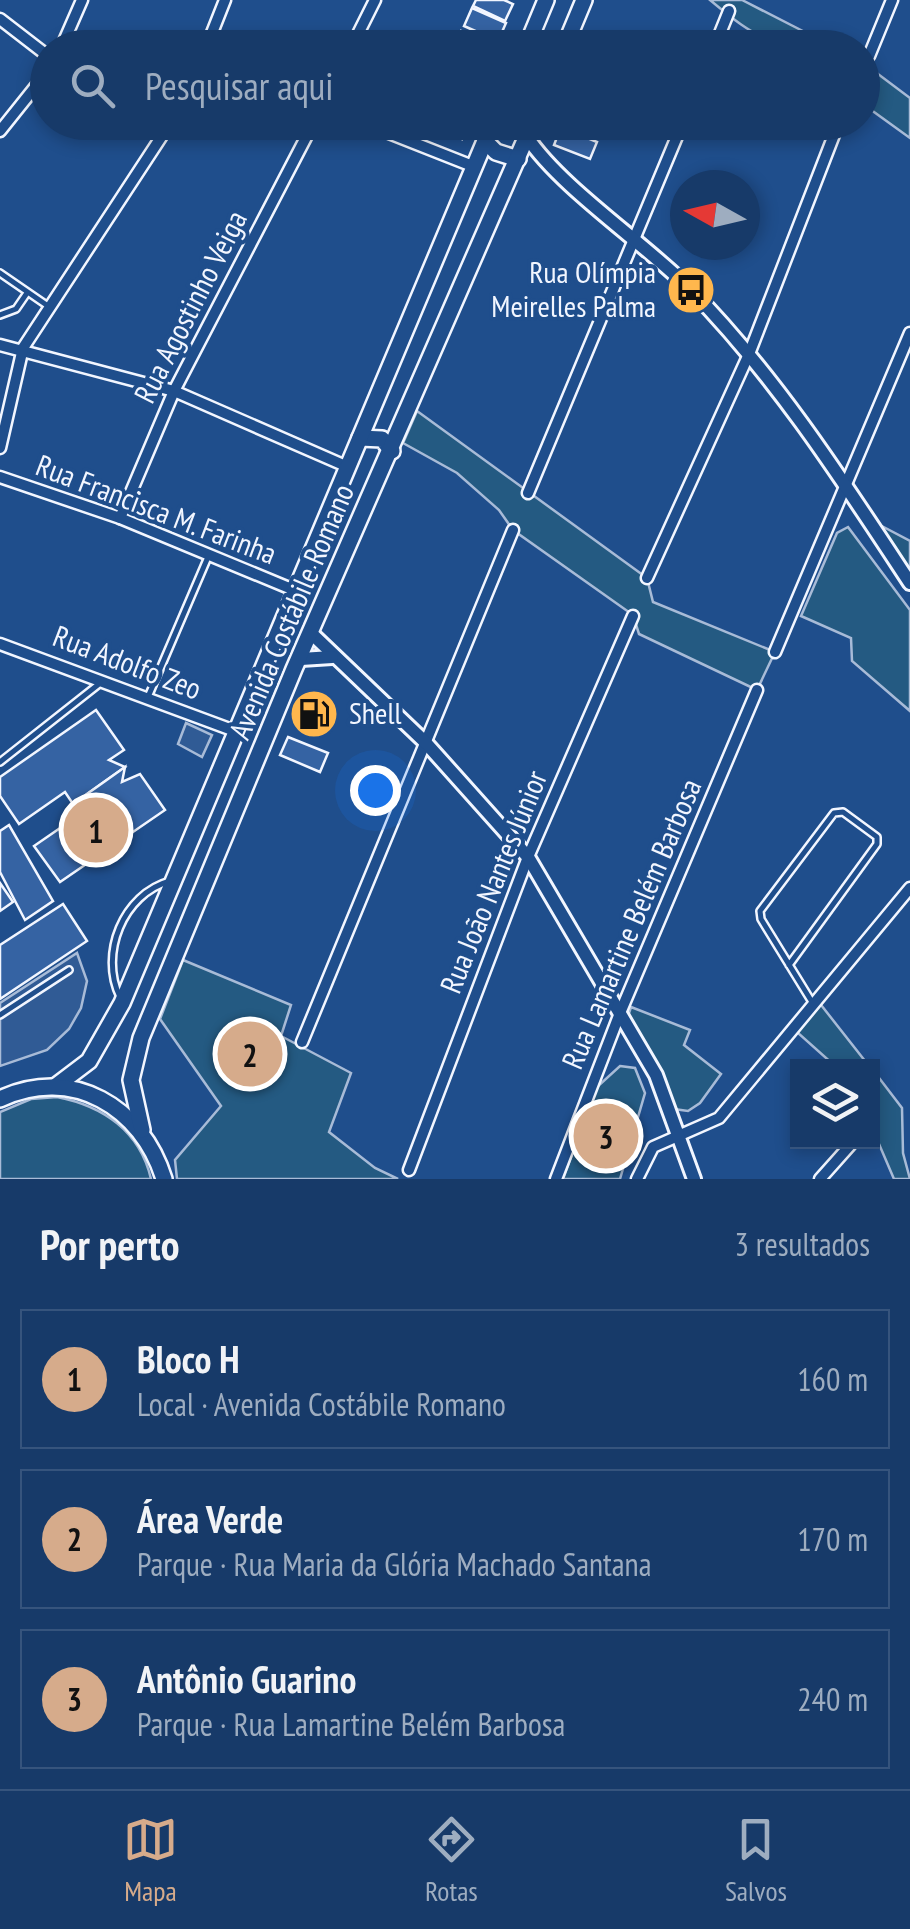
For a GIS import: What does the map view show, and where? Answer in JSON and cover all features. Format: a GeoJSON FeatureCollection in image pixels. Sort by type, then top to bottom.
{"type":"FeatureCollection","features":[{"type":"Feature","properties":{"kind":"main road"},"geometry":{"type":"LineString","coordinates":[[534,30],[546,0]]}},
{"type":"Feature","properties":{"kind":"main road"},"geometry":{"type":"LineString","coordinates":[[572,30],[584,0]]}},
{"type":"Feature","properties":{"kind":"main road","name":"Avenida Costábile Romano"},"geometry":{"type":"LineString","coordinates":[[142,1130],[132,1080],[142,1038],[297,664],[526,140]]}},
{"type":"Feature","properties":{"kind":"main road"},"geometry":{"type":"LineString","coordinates":[[486,141],[496,152],[518,159]]}},
{"type":"Feature","properties":{"kind":"main road","name":"Avenida Costábile Romano"},"geometry":{"type":"LineString","coordinates":[[56,1086],[89,1061],[122,1003],[486,141]]}},
{"type":"Feature","properties":{"kind":"main road"},"geometry":{"type":"LineString","coordinates":[[360,438],[382,440],[392,451]]}},
{"type":"Feature","properties":{"kind":"main road"},"geometry":{"type":"LineString","coordinates":[[266,658],[279,670],[297,664]]}},
{"type":"Feature","properties":{"kind":"main road"},"geometry":{"type":"LineString","coordinates":[[0,1099],[34,1088],[56,1086],[100,1097],[142,1130],[164,1179]]}},
{"type":"Feature","properties":{"kind":"street"},"geometry":{"type":"LineString","coordinates":[[69,30],[82,0]]}},
{"type":"Feature","properties":{"kind":"street"},"geometry":{"type":"LineString","coordinates":[[213,30],[225,0]]}},
{"type":"Feature","properties":{"kind":"street"},"geometry":{"type":"LineString","coordinates":[[360,30],[375,0]]}},
{"type":"Feature","properties":{"kind":"street"},"geometry":{"type":"LineString","coordinates":[[879,30],[892,0]]}},
{"type":"Feature","properties":{"kind":"street"},"geometry":{"type":"LineString","coordinates":[[721,30],[728,12]]}},
{"type":"Feature","properties":{"kind":"street"},"geometry":{"type":"LineString","coordinates":[[0,20],[30,42]]}},
{"type":"Feature","properties":{"kind":"street"},"geometry":{"type":"LineString","coordinates":[[0,131],[30,94]]}},
{"type":"Feature","properties":{"kind":"street"},"geometry":{"type":"LineString","coordinates":[[0,448],[23,348],[159,140]]}},
{"type":"Feature","properties":{"kind":"street","name":"Rua Agostinho Veiga"},"geometry":{"type":"LineString","coordinates":[[120,518],[174,391],[305,140]]}},
{"type":"Feature","properties":{"kind":"street"},"geometry":{"type":"LineString","coordinates":[[407,140],[475,167]]}},
{"type":"Feature","properties":{"kind":"street"},"geometry":{"type":"LineString","coordinates":[[536,140],[553,168],[635,237],[748,354],[846,484],[910,583]]}},
{"type":"Feature","properties":{"kind":"street"},"geometry":{"type":"LineString","coordinates":[[528,493],[675,140]]}},
{"type":"Feature","properties":{"kind":"street"},"geometry":{"type":"LineString","coordinates":[[647,578],[748,354],[832,140]]}},
{"type":"Feature","properties":{"kind":"street"},"geometry":{"type":"LineString","coordinates":[[518,159],[553,168]]}},
{"type":"Feature","properties":{"kind":"street"},"geometry":{"type":"LineString","coordinates":[[775,652],[910,332]]}},
{"type":"Feature","properties":{"kind":"street"},"geometry":{"type":"LineString","coordinates":[[0,345],[174,391],[348,466]]}},
{"type":"Feature","properties":{"kind":"street","name":"Rua Francisca M. Farinha"},"geometry":{"type":"LineString","coordinates":[[0,477],[120,518],[294,590]]}},
{"type":"Feature","properties":{"kind":"street"},"geometry":{"type":"LineString","coordinates":[[302,1042],[513,530]]}},
{"type":"Feature","properties":{"kind":"street","name":"Rua João Nantes Júnior"},"geometry":{"type":"LineString","coordinates":[[409,1170],[528,858],[633,616]]}},
{"type":"Feature","properties":{"kind":"street"},"geometry":{"type":"LineString","coordinates":[[312,634],[425,742],[528,858],[656,1076],[694,1179]]}},
{"type":"Feature","properties":{"kind":"street","name":"Rua Adolfo Zeo"},"geometry":{"type":"LineString","coordinates":[[0,644],[235,731]]}},
{"type":"Feature","properties":{"kind":"street"},"geometry":{"type":"LineString","coordinates":[[297,664],[332,657]]}},
{"type":"Feature","properties":{"kind":"street","name":"Rua Lamartine Belém Barbosa"},"geometry":{"type":"LineString","coordinates":[[556,1179],[620,1013],[757,690]]}},
{"type":"Feature","properties":{"kind":"street"},"geometry":{"type":"LineString","coordinates":[[636,1179],[653,1147],[719,1118],[910,888]]}},
{"type":"Feature","properties":{"kind":"street"},"geometry":{"type":"LineString","coordinates":[[820,1179],[848,1149]]}},
{"type":"Feature","properties":{"kind":"lane"},"geometry":{"type":"LineString","coordinates":[[0,273],[50,308]]}},
{"type":"Feature","properties":{"kind":"lane"},"geometry":{"type":"LineString","coordinates":[[0,316],[16,309],[27,294]]}},
{"type":"Feature","properties":{"kind":"lane"},"geometry":{"type":"LineString","coordinates":[[148,697],[209,555]]}},
{"type":"Feature","properties":{"kind":"lane"},"geometry":{"type":"LineString","coordinates":[[0,762],[103,680]]}},
{"type":"Feature","properties":{"kind":"lane"},"geometry":{"type":"LineString","coordinates":[[789,965],[877,844],[878,837],[843,812],[834,814],[761,904],[761,919],[789,965],[813,1004]]}},
{"type":"Feature","properties":{"kind":"lane"},"geometry":{"type":"LineString","coordinates":[[122,1003],[112,980],[111,960],[121,924],[143,894],[173,880]]}},
{"type":"Feature","properties":{"kind":"lane"},"geometry":{"type":"LineString","coordinates":[[0,1016],[69,970]]}},
{"type":"Feature","properties":{"kind":"shaded area"},"geometry":{"type":"Polygon","coordinates":[[[710,0],[742,0],[801,30],[751,30],[710,0]]]}},
{"type":"Feature","properties":{"kind":"shaded area"},"geometry":{"type":"Polygon","coordinates":[[[880,76],[910,98],[910,138],[880,116],[880,76]]]}},
{"type":"Feature","properties":{"kind":"shaded area"},"geometry":{"type":"Polygon","coordinates":[[[417,411],[647,578],[653,602],[775,652],[757,690],[639,634],[633,615],[513,530],[499,510],[457,473],[403,443],[417,411]]]}},
{"type":"Feature","properties":{"kind":"shaded area"},"geometry":{"type":"Polygon","coordinates":[[[876,523],[910,541],[910,582],[876,523]]]}},
{"type":"Feature","properties":{"kind":"shaded area"},"geometry":{"type":"Polygon","coordinates":[[[848,527],[910,610],[910,711],[852,661],[851,638],[801,616],[837,533],[848,527]]]}},
{"type":"Feature","properties":{"kind":"shaded area"},"geometry":{"type":"Polygon","coordinates":[[[186,723],[212,735],[202,757],[178,744],[186,723]]]}},
{"type":"Feature","properties":{"kind":"shaded area"},"geometry":{"type":"Polygon","coordinates":[[[77,953],[87,981],[81,1008],[69,1029],[47,1050],[0,1066],[0,1003],[77,953]]]}},
{"type":"Feature","properties":{"kind":"shaded area"},"geometry":{"type":"Polygon","coordinates":[[[183,960],[291,1005],[281,1036],[351,1073],[329,1132],[375,1168],[398,1179],[177,1179],[175,1160],[221,1106],[160,1019],[183,960]]]}},
{"type":"Feature","properties":{"kind":"shaded area"},"geometry":{"type":"Polygon","coordinates":[[[814,996],[864,1059],[827,1059],[789,1025],[814,996]]]}},
{"type":"Feature","properties":{"kind":"shaded area"},"geometry":{"type":"Polygon","coordinates":[[[631,1007],[690,1030],[684,1045],[721,1074],[700,1103],[688,1111],[674,1109],[628,1016],[631,1007]]]}},
{"type":"Feature","properties":{"kind":"shaded area"},"geometry":{"type":"Polygon","coordinates":[[[620,1066],[635,1068],[645,1093],[620,1179],[563,1179],[597,1087],[620,1066]]]}},
{"type":"Feature","properties":{"kind":"shaded area"},"geometry":{"type":"Polygon","coordinates":[[[880,1079],[902,1108],[903,1153],[910,1179],[894,1179],[880,1146],[880,1079]]]}},
{"type":"Feature","properties":{"kind":"shaded area"},"geometry":{"type":"Polygon","coordinates":[[[57,1097],[90,1107],[117,1123],[138,1147],[151,1179],[0,1179],[0,1112],[31,1099],[57,1097]]]}},
{"type":"Feature","properties":{"kind":"building"},"geometry":{"type":"Polygon","coordinates":[[[476,0],[504,0],[513,4],[505,21],[473,6],[476,0]]]}},
{"type":"Feature","properties":{"kind":"building"},"geometry":{"type":"Polygon","coordinates":[[[472,8],[506,23],[503,30],[473,30],[464,26],[472,8]]]}},
{"type":"Feature","properties":{"kind":"building"},"geometry":{"type":"Polygon","coordinates":[[[556,140],[597,142],[590,159],[554,145],[556,140]]]}},
{"type":"Feature","properties":{"kind":"building"},"geometry":{"type":"Polygon","coordinates":[[[96,710],[124,750],[109,760],[125,767],[73,804],[65,792],[19,824],[0,796],[0,777],[96,710]]]}},
{"type":"Feature","properties":{"kind":"building"},"geometry":{"type":"Polygon","coordinates":[[[288,737],[328,753],[320,772],[280,755],[288,737]]]}},
{"type":"Feature","properties":{"kind":"building"},"geometry":{"type":"Polygon","coordinates":[[[125,767],[122,782],[140,774],[165,810],[60,882],[34,846],[79,815],[73,804],[125,767]]]}},
{"type":"Feature","properties":{"kind":"building"},"geometry":{"type":"Polygon","coordinates":[[[9,825],[53,901],[25,920],[0,872],[0,831],[9,825]]]}},
{"type":"Feature","properties":{"kind":"building"},"geometry":{"type":"Polygon","coordinates":[[[0,883],[13,902],[0,911],[0,883]]]}},
{"type":"Feature","properties":{"kind":"building"},"geometry":{"type":"Polygon","coordinates":[[[63,904],[87,941],[0,999],[0,945],[63,904]]]}},
{"type":"Feature","properties":{"kind":"place","name":"Rua Olímpia Meirelles Palma"},"geometry":{"type":"Point","coordinates":[691,290]}},
{"type":"Feature","properties":{"kind":"place","name":"Shell"},"geometry":{"type":"Point","coordinates":[314,714]}},
{"type":"Feature","properties":{"kind":"place","name":"Bloco H"},"geometry":{"type":"Point","coordinates":[96,830]}},
{"type":"Feature","properties":{"kind":"place","name":"Área Verde"},"geometry":{"type":"Point","coordinates":[250,1054]}},
{"type":"Feature","properties":{"kind":"place","name":"Antônio Guarino"},"geometry":{"type":"Point","coordinates":[606,1136]}}]}
